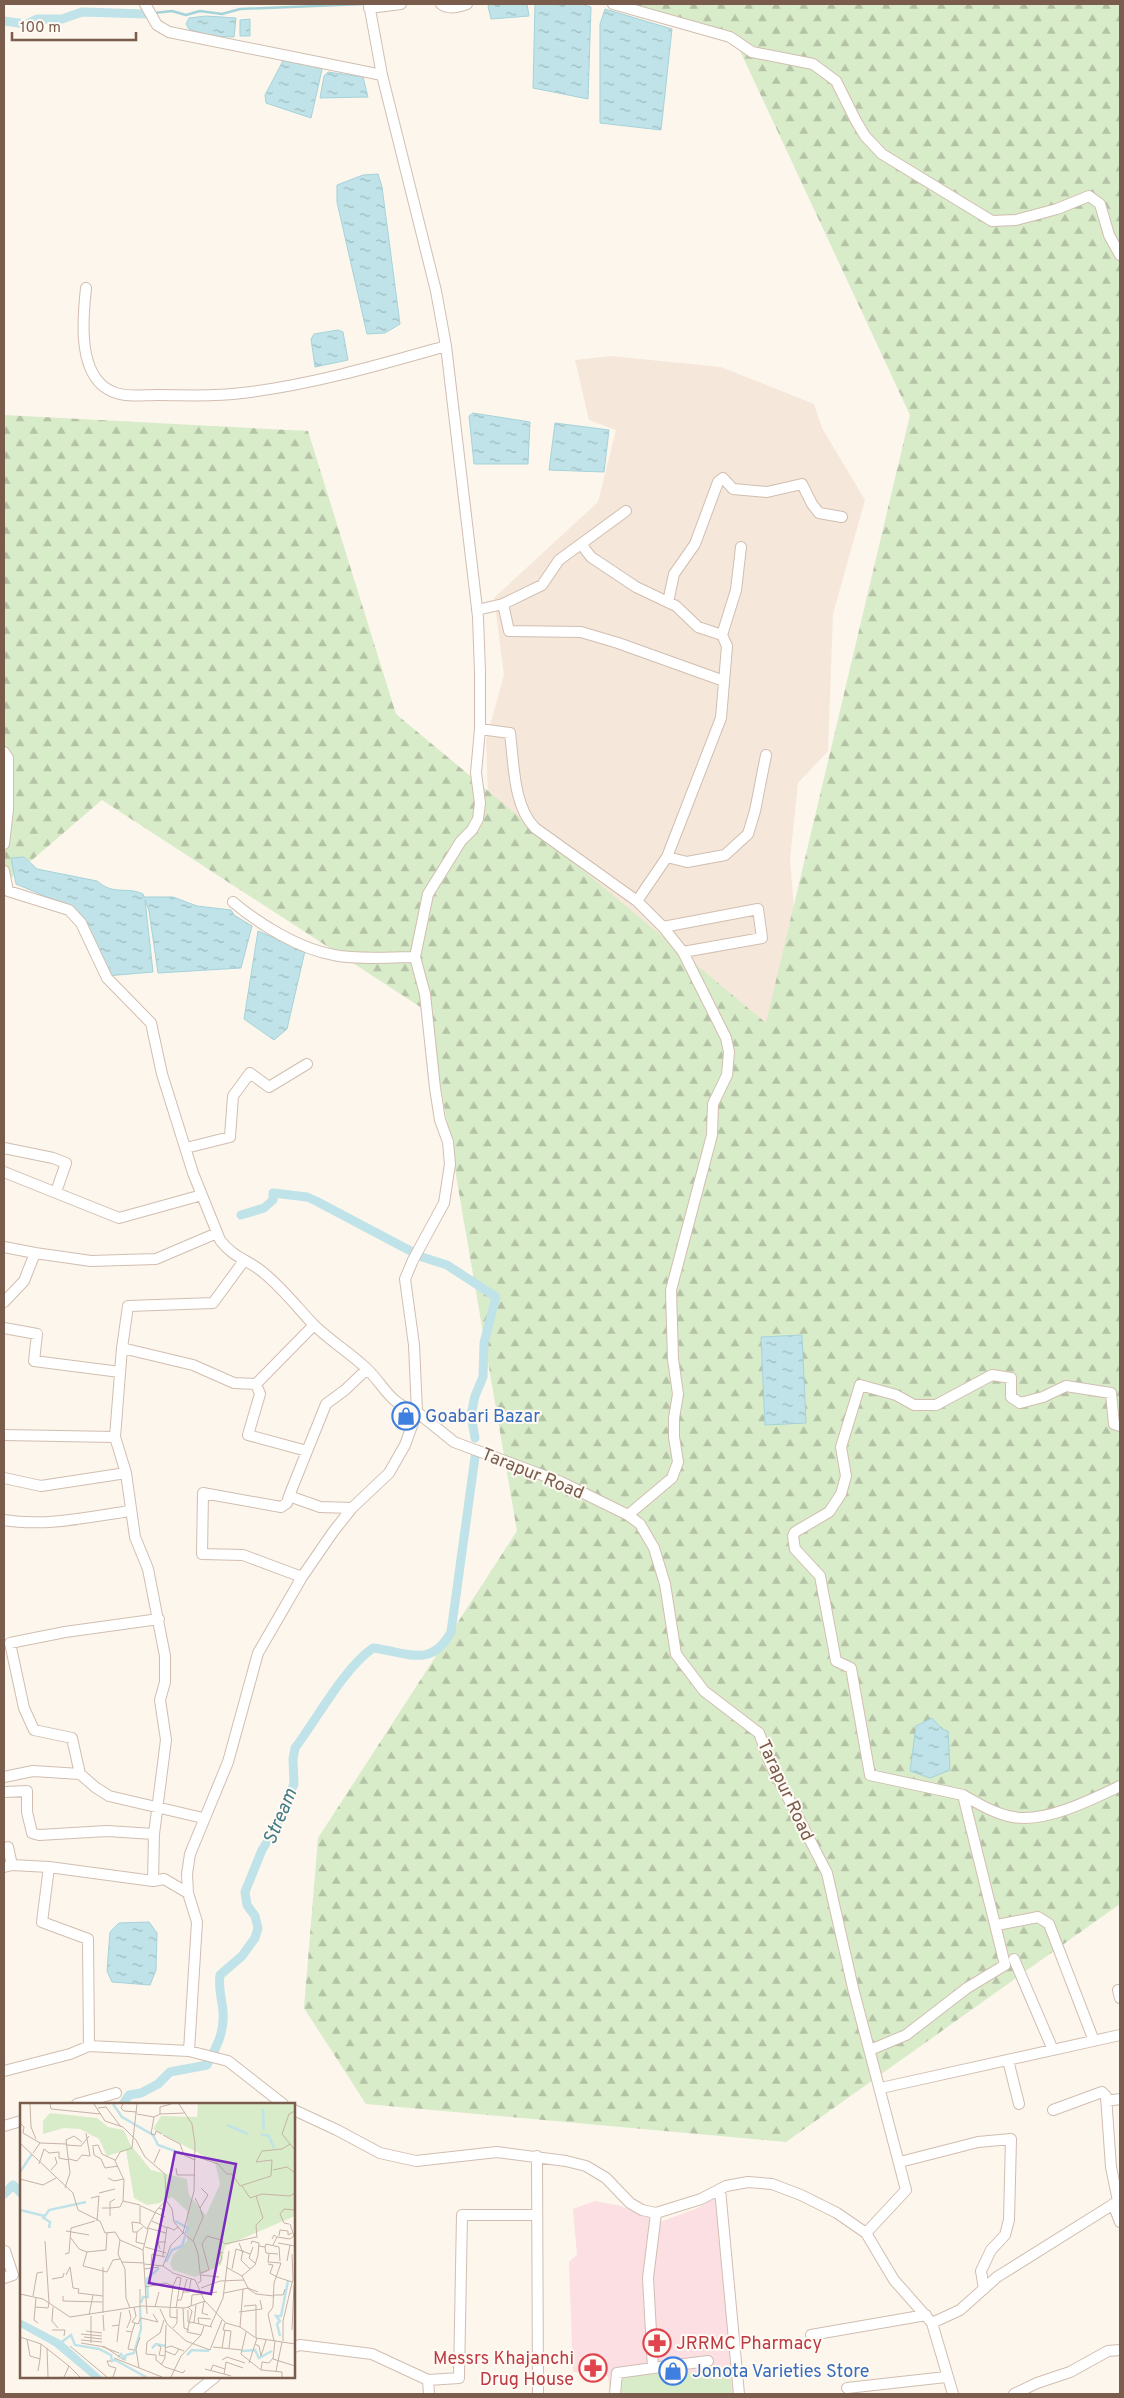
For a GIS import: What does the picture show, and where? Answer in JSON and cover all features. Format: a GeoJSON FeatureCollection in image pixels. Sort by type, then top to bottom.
{"type":"FeatureCollection","features":[{"type":"Feature","properties":{"kind":"street"},"geometry":{"type":"LineString","coordinates":[[145,4],[157,25],[169,32],[382,75]]}},
{"type":"Feature","properties":{"kind":"street"},"geometry":{"type":"LineString","coordinates":[[189,2051],[197,1922],[188,1894],[187,1874],[190,1854],[203,1818],[228,1762],[258,1653],[302,1577],[352,1508],[389,1473],[405,1445],[416,1412],[414,1345],[405,1280],[413,1260],[444,1203],[450,1164],[448,1142],[440,1120],[435,1088],[425,994],[414,957],[428,894],[461,840],[472,830],[478,819],[480,803],[476,773],[481,700],[477,610],[446,346],[436,291],[382,75],[369,6],[401,4]]}},
{"type":"Feature","properties":{"kind":"street"},"geometry":{"type":"LineString","coordinates":[[442,4],[446,7],[467,4]]}},
{"type":"Feature","properties":{"kind":"street"},"geometry":{"type":"LineString","coordinates":[[613,4],[730,37],[752,52],[813,64],[836,81],[865,136],[882,154],[992,221],[1016,220],[1057,209],[1089,196],[1100,204],[1109,236],[1120,255]]}},
{"type":"Feature","properties":{"kind":"street"},"geometry":{"type":"LineString","coordinates":[[86,288],[82,324],[85,350],[90,366],[102,385],[120,396],[201,396],[290,386],[446,346]]}},
{"type":"Feature","properties":{"kind":"street"},"geometry":{"type":"LineString","coordinates":[[668,602],[674,574],[695,544],[718,482],[723,478],[732,489],[767,492],[802,484],[819,513],[842,517]]}},
{"type":"Feature","properties":{"kind":"street"},"geometry":{"type":"LineString","coordinates":[[477,610],[503,604],[542,585],[559,560],[626,511]]}},
{"type":"Feature","properties":{"kind":"street"},"geometry":{"type":"LineString","coordinates":[[582,544],[591,557],[636,587],[676,606],[698,627],[722,635]]}},
{"type":"Feature","properties":{"kind":"street"},"geometry":{"type":"LineString","coordinates":[[637,901],[667,857],[721,718],[727,646],[722,635],[736,590],[740,548]]}},
{"type":"Feature","properties":{"kind":"street"},"geometry":{"type":"LineString","coordinates":[[503,604],[509,631],[581,632],[644,652],[724,681]]}},
{"type":"Feature","properties":{"kind":"street"},"geometry":{"type":"LineString","coordinates":[[480,729],[510,733],[515,771],[526,819],[535,828],[637,901],[663,927],[683,952],[726,1038],[730,1052],[727,1075],[713,1104],[712,1136],[671,1290],[673,1358],[678,1394],[674,1418],[674,1437],[678,1462],[672,1478],[628,1515]]}},
{"type":"Feature","properties":{"kind":"street"},"geometry":{"type":"LineString","coordinates":[[4,752],[8,758],[8,810],[4,844]]}},
{"type":"Feature","properties":{"kind":"street"},"geometry":{"type":"LineString","coordinates":[[667,857],[687,862],[725,855],[748,834],[755,811],[756,794],[766,755]]}},
{"type":"Feature","properties":{"kind":"street"},"geometry":{"type":"LineString","coordinates":[[4,871],[6,893]]}},
{"type":"Feature","properties":{"kind":"street","name":"Tarapur Road"},"geometry":{"type":"LineString","coordinates":[[6,893],[69,910],[81,923],[107,978],[151,1023],[162,1074],[186,1148],[217,1233],[227,1249],[243,1262],[264,1272],[287,1294],[314,1325],[367,1369],[381,1388],[404,1408],[416,1412],[454,1442],[560,1482],[628,1515],[640,1524],[654,1548],[665,1584],[676,1654],[704,1691],[759,1732],[771,1765],[827,1873],[853,1988],[881,2088],[906,2190],[866,2234]]}},
{"type":"Feature","properties":{"kind":"street"},"geometry":{"type":"LineString","coordinates":[[233,902],[256,922],[314,950],[335,956],[414,957]]}},
{"type":"Feature","properties":{"kind":"street"},"geometry":{"type":"LineString","coordinates":[[663,927],[758,909],[762,938],[683,952]]}},
{"type":"Feature","properties":{"kind":"street"},"geometry":{"type":"LineString","coordinates":[[186,1148],[230,1137],[233,1096],[250,1073],[269,1087],[307,1064]]}},
{"type":"Feature","properties":{"kind":"street"},"geometry":{"type":"LineString","coordinates":[[4,1148],[53,1158],[66,1163],[56,1192]]}},
{"type":"Feature","properties":{"kind":"street"},"geometry":{"type":"LineString","coordinates":[[4,1172],[119,1218],[202,1195]]}},
{"type":"Feature","properties":{"kind":"street"},"geometry":{"type":"LineString","coordinates":[[4,1247],[92,1261],[156,1258],[217,1233]]}},
{"type":"Feature","properties":{"kind":"street"},"geometry":{"type":"LineString","coordinates":[[4,1302],[24,1280],[35,1253]]}},
{"type":"Feature","properties":{"kind":"street"},"geometry":{"type":"LineString","coordinates":[[153,1881],[154,1834],[166,1740],[160,1700],[165,1682],[165,1656],[148,1569],[135,1537],[126,1473],[115,1437],[122,1348],[128,1306],[213,1303],[243,1262]]}},
{"type":"Feature","properties":{"kind":"street"},"geometry":{"type":"LineString","coordinates":[[122,1348],[193,1365],[234,1383],[256,1384],[314,1325]]}},
{"type":"Feature","properties":{"kind":"street"},"geometry":{"type":"LineString","coordinates":[[4,1328],[37,1334],[34,1361],[120,1372]]}},
{"type":"Feature","properties":{"kind":"street"},"geometry":{"type":"LineString","coordinates":[[302,1577],[243,1555],[202,1554],[204,1493],[281,1507],[290,1496],[326,1404],[345,1390],[367,1369]]}},
{"type":"Feature","properties":{"kind":"street"},"geometry":{"type":"LineString","coordinates":[[1120,1426],[1114,1424],[1111,1394],[1078,1386],[1066,1386],[1042,1397],[1020,1403],[1011,1397],[1011,1378],[992,1375],[936,1405],[914,1405],[896,1395],[860,1385],[841,1446],[846,1476],[841,1494],[829,1512],[796,1532],[793,1536],[795,1549],[820,1576],[836,1661],[851,1668],[870,1775],[963,1795],[989,1809],[1015,1817],[1039,1816],[1068,1808],[1120,1786]]}},
{"type":"Feature","properties":{"kind":"street"},"geometry":{"type":"LineString","coordinates":[[256,1384],[260,1394],[248,1435],[307,1451]]}},
{"type":"Feature","properties":{"kind":"street"},"geometry":{"type":"LineString","coordinates":[[4,1435],[115,1437]]}},
{"type":"Feature","properties":{"kind":"street"},"geometry":{"type":"LineString","coordinates":[[4,1478],[41,1486],[126,1473]]}},
{"type":"Feature","properties":{"kind":"street"},"geometry":{"type":"LineString","coordinates":[[290,1496],[320,1507],[352,1508]]}},
{"type":"Feature","properties":{"kind":"street"},"geometry":{"type":"LineString","coordinates":[[4,1520],[16,1522],[58,1521],[130,1512]]}},
{"type":"Feature","properties":{"kind":"street"},"geometry":{"type":"LineString","coordinates":[[159,1620],[65,1632],[10,1643],[24,1708],[34,1730],[72,1738],[80,1774],[95,1788],[109,1796],[203,1818]]}},
{"type":"Feature","properties":{"kind":"street"},"geometry":{"type":"LineString","coordinates":[[4,1777],[33,1771],[80,1774]]}},
{"type":"Feature","properties":{"kind":"street"},"geometry":{"type":"LineString","coordinates":[[4,1792],[27,1791],[32,1833],[39,1835],[107,1831],[154,1834]]}},
{"type":"Feature","properties":{"kind":"street"},"geometry":{"type":"LineString","coordinates":[[870,2050],[906,2035],[967,1988],[1005,1965],[997,1925],[963,1795]]}},
{"type":"Feature","properties":{"kind":"street"},"geometry":{"type":"LineString","coordinates":[[4,1848],[8,1847],[8,1866],[49,1867],[153,1881],[164,1879],[188,1894]]}},
{"type":"Feature","properties":{"kind":"street"},"geometry":{"type":"LineString","coordinates":[[49,1867],[42,1922],[88,1940],[89,2046]]}},
{"type":"Feature","properties":{"kind":"street"},"geometry":{"type":"LineString","coordinates":[[997,1925],[1038,1917],[1049,1924],[1094,2041]]}},
{"type":"Feature","properties":{"kind":"street"},"geometry":{"type":"LineString","coordinates":[[1014,1959],[1053,2050]]}},
{"type":"Feature","properties":{"kind":"street"},"geometry":{"type":"LineString","coordinates":[[881,2088],[1120,2035]]}},
{"type":"Feature","properties":{"kind":"street"},"geometry":{"type":"LineString","coordinates":[[4,2072],[70,2054],[89,2046],[189,2051],[228,2061],[282,2103]]}},
{"type":"Feature","properties":{"kind":"street"},"geometry":{"type":"LineString","coordinates":[[1008,2060],[1019,2104]]}},
{"type":"Feature","properties":{"kind":"street"},"geometry":{"type":"LineString","coordinates":[[1053,2110],[1102,2092],[1106,2096],[1111,2167],[1120,2222]]}},
{"type":"Feature","properties":{"kind":"street"},"geometry":{"type":"LineString","coordinates":[[81,2103],[116,2093]]}},
{"type":"Feature","properties":{"kind":"street"},"geometry":{"type":"LineString","coordinates":[[1106,2100],[1120,2099]]}},
{"type":"Feature","properties":{"kind":"street"},"geometry":{"type":"LineString","coordinates":[[295,2110],[380,2153],[416,2161],[496,2152],[537,2156],[592,2168],[606,2178],[630,2203],[642,2210],[656,2213],[680,2207],[720,2189],[748,2182],[772,2184],[837,2213],[866,2234],[894,2280],[929,2319],[953,2394]]}},
{"type":"Feature","properties":{"kind":"street"},"geometry":{"type":"LineString","coordinates":[[4,2126],[20,2121]]}},
{"type":"Feature","properties":{"kind":"street"},"geometry":{"type":"LineString","coordinates":[[900,2162],[978,2142],[1011,2140],[1009,2220],[1005,2235],[992,2250],[981,2271],[984,2289]]}},
{"type":"Feature","properties":{"kind":"street"},"geometry":{"type":"LineString","coordinates":[[537,2156],[538,2394]]}},
{"type":"Feature","properties":{"kind":"street"},"geometry":{"type":"LineString","coordinates":[[720,2189],[739,2394]]}},
{"type":"Feature","properties":{"kind":"street"},"geometry":{"type":"LineString","coordinates":[[811,2335],[929,2319],[960,2310],[997,2277],[1117,2202]]}},
{"type":"Feature","properties":{"kind":"street"},"geometry":{"type":"LineString","coordinates":[[653,2368],[648,2278],[656,2213]]}},
{"type":"Feature","properties":{"kind":"street"},"geometry":{"type":"LineString","coordinates":[[295,2347],[300,2345],[372,2354],[428,2380],[459,2378],[462,2215],[537,2215]]}},
{"type":"Feature","properties":{"kind":"street"},"geometry":{"type":"LineString","coordinates":[[4,2249],[12,2275]]}},
{"type":"Feature","properties":{"kind":"street"},"geometry":{"type":"LineString","coordinates":[[1014,2394],[1037,2383],[1070,2372],[1108,2351],[1120,2350]]}},
{"type":"Feature","properties":{"kind":"street"},"geometry":{"type":"LineString","coordinates":[[615,2394],[617,2373],[708,2361]]}},
{"type":"Feature","properties":{"kind":"street"},"geometry":{"type":"LineString","coordinates":[[847,2388],[946,2377]]}},
{"type":"Feature","properties":{"kind":"street"},"geometry":{"type":"LineString","coordinates":[[194,2394],[214,2378]]}},
{"type":"Feature","properties":{"kind":"street"},"geometry":{"type":"LineString","coordinates":[[428,2380],[429,2394]]}},
{"type":"Feature","properties":{"kind":"shaded area"},"geometry":{"type":"Polygon","coordinates":[[[610,356],[721,367],[814,404],[822,428],[865,500],[833,614],[828,751],[798,783],[790,859],[798,958],[795,1058],[489,825],[486,740],[504,675],[494,598],[598,502],[616,430],[589,420],[575,360],[610,356]]]}},
{"type":"Feature","properties":{"kind":"shaded area"},"geometry":{"type":"Polygon","coordinates":[[[716,2197],[736,2394],[610,2394],[608,2376],[573,2372],[569,2262],[577,2255],[573,2209],[595,2201],[621,2206],[642,2216],[663,2221],[698,2208],[716,2197]]]}},
{"type":"Feature","properties":{"kind":"green space"},"geometry":{"type":"Polygon","coordinates":[[[619,4],[1120,4],[1120,1904],[786,2142],[366,2104],[304,2008],[318,1838],[517,1531],[428,1012],[102,800],[4,884],[4,415],[308,431],[396,714],[766,1023],[910,415],[735,40],[619,4]]]}},
{"type":"Feature","properties":{"kind":"green space"},"geometry":{"type":"Polygon","coordinates":[[[730,2370],[732,2394],[620,2394],[621,2376],[730,2370]]]}},
{"type":"Feature","properties":{"kind":"water"},"geometry":{"type":"Polygon","coordinates":[[[490,4],[527,4],[529,16],[491,19],[488,6],[490,4]]]}},
{"type":"Feature","properties":{"kind":"water"},"geometry":{"type":"Polygon","coordinates":[[[535,4],[581,4],[591,7],[588,99],[533,88],[535,4]]]}},
{"type":"Feature","properties":{"kind":"water"},"geometry":{"type":"Polygon","coordinates":[[[605,9],[672,29],[661,130],[600,123],[600,24],[605,9]]]}},
{"type":"Feature","properties":{"kind":"water"},"geometry":{"type":"Polygon","coordinates":[[[206,16],[236,18],[234,37],[210,36],[189,29],[186,24],[189,18],[206,16]]]}},
{"type":"Feature","properties":{"kind":"water"},"geometry":{"type":"Polygon","coordinates":[[[250,19],[250,36],[240,36],[240,20],[250,19]]]}},
{"type":"Feature","properties":{"kind":"water"},"geometry":{"type":"Polygon","coordinates":[[[285,57],[323,65],[311,118],[266,103],[265,95],[285,57]]]}},
{"type":"Feature","properties":{"kind":"water"},"geometry":{"type":"Polygon","coordinates":[[[328,72],[363,77],[368,97],[320,98],[324,76],[328,72]]]}},
{"type":"Feature","properties":{"kind":"water"},"geometry":{"type":"Polygon","coordinates":[[[378,174],[382,187],[400,324],[385,333],[367,334],[337,202],[337,185],[363,175],[378,174]]]}},
{"type":"Feature","properties":{"kind":"water"},"geometry":{"type":"Polygon","coordinates":[[[338,330],[343,332],[348,360],[315,367],[311,339],[314,334],[338,330]]]}},
{"type":"Feature","properties":{"kind":"water"},"geometry":{"type":"Polygon","coordinates":[[[473,413],[530,422],[528,464],[474,464],[469,416],[473,413]]]}},
{"type":"Feature","properties":{"kind":"water"},"geometry":{"type":"Polygon","coordinates":[[[555,423],[609,430],[604,472],[549,470],[555,423]]]}},
{"type":"Feature","properties":{"kind":"water"},"geometry":{"type":"Polygon","coordinates":[[[24,857],[37,869],[97,881],[103,886],[115,890],[137,892],[143,894],[144,897],[173,897],[197,906],[231,910],[234,915],[252,926],[241,968],[158,973],[149,911],[145,900],[153,972],[106,976],[69,906],[16,884],[11,858],[24,857]]]}},
{"type":"Feature","properties":{"kind":"water"},"geometry":{"type":"Polygon","coordinates":[[[258,931],[305,951],[287,1029],[274,1040],[244,1019],[258,931]]]}},
{"type":"Feature","properties":{"kind":"water"},"geometry":{"type":"Polygon","coordinates":[[[802,1335],[806,1423],[765,1425],[761,1337],[802,1335]]]}},
{"type":"Feature","properties":{"kind":"water"},"geometry":{"type":"Polygon","coordinates":[[[932,1718],[942,1729],[948,1731],[950,1770],[930,1778],[910,1771],[916,1726],[932,1718]]]}},
{"type":"Feature","properties":{"kind":"water"},"geometry":{"type":"Polygon","coordinates":[[[149,1922],[157,1933],[156,1970],[150,1985],[112,1982],[107,1971],[110,1932],[119,1923],[149,1922]]]}},
{"type":"Feature","properties":{"kind":"waterway"},"geometry":{"type":"LineString","coordinates":[[154,13],[172,11],[186,15],[200,11],[222,14],[240,9],[363,4]]}},
{"type":"Feature","properties":{"kind":"waterway"},"geometry":{"type":"LineString","coordinates":[[4,21],[26,24],[37,19],[62,19],[82,12],[147,14]]}},
{"type":"Feature","properties":{"kind":"waterway"},"geometry":{"type":"LineString","coordinates":[[241,1215],[264,1208],[273,1200],[273,1193],[307,1197],[422,1257],[447,1265],[496,1297],[484,1343],[483,1377],[475,1396],[471,1415],[475,1438]]}},
{"type":"Feature","properties":{"kind":"waterway","name":"Stream"},"geometry":{"type":"LineString","coordinates":[[124,2103],[129,2095],[141,2093],[158,2084],[170,2072],[207,2065],[214,2052],[223,2026],[220,1975],[242,1956],[255,1938],[258,1928],[255,1916],[247,1905],[245,1892],[262,1850],[275,1829],[294,1784],[293,1759],[295,1748],[331,1695],[352,1668],[373,1648],[407,1654],[426,1654],[435,1651],[451,1632],[475,1457]]}},
{"type":"Feature","properties":{"kind":"waterway","name":"Stream"},"geometry":{"type":"LineString","coordinates":[[4,2194],[13,2185],[20,2192]]}},
{"type":"Feature","properties":{"kind":"place","name":"Goabari Bazar"},"geometry":{"type":"Point","coordinates":[406,1416]}},
{"type":"Feature","properties":{"kind":"place","name":"JRRMC Pharmacy"},"geometry":{"type":"Point","coordinates":[657,2343]}},
{"type":"Feature","properties":{"kind":"place","name":"Messrs Khajanchi Drug House"},"geometry":{"type":"Point","coordinates":[593,2368]}},
{"type":"Feature","properties":{"kind":"place","name":"Jonota Varieties Store"},"geometry":{"type":"Point","coordinates":[673,2371]}}]}
